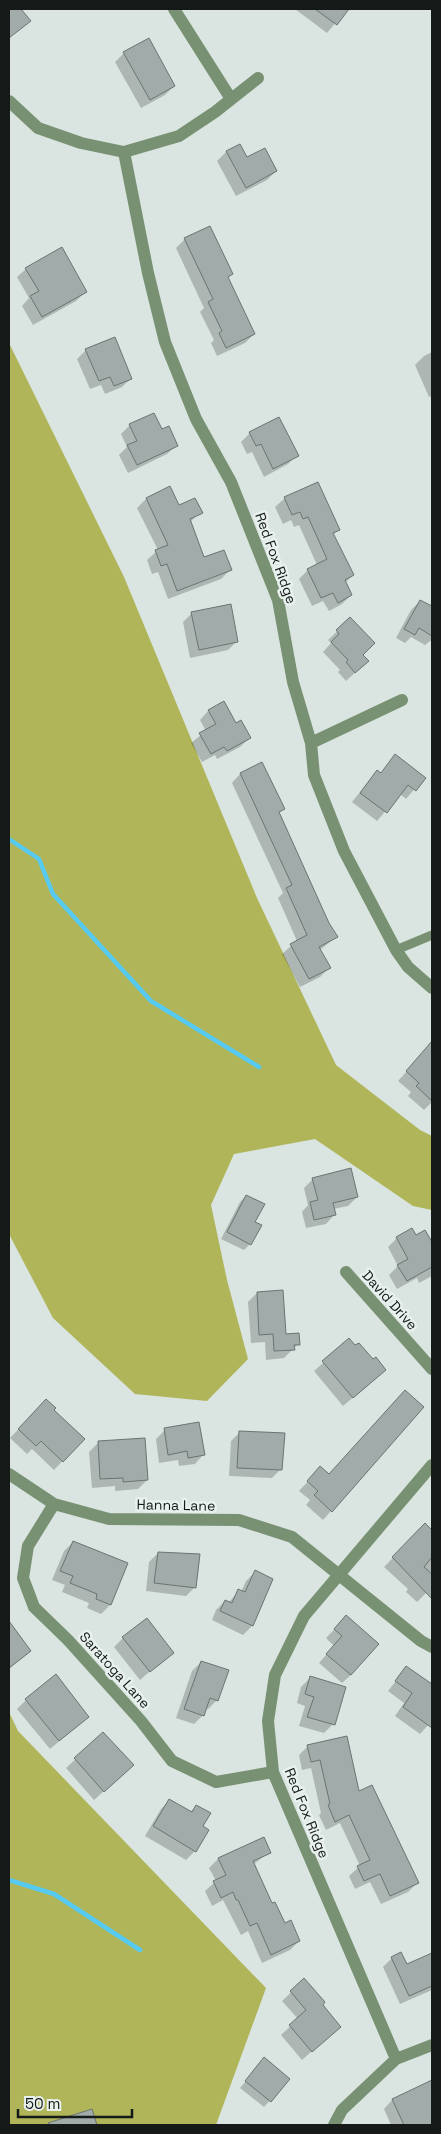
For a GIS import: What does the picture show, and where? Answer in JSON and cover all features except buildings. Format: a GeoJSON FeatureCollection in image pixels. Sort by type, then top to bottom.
{"type":"FeatureCollection","features":[{"type":"Feature","properties":{"kind":"street"},"geometry":{"type":"LineString","coordinates":[[174,9],[231,98]]}},
{"type":"Feature","properties":{"kind":"street"},"geometry":{"type":"LineString","coordinates":[[9,101],[38,128],[81,143],[124,152],[179,136],[258,78]]}},
{"type":"Feature","properties":{"kind":"street","name":"Red Fox Ridge"},"geometry":{"type":"LineString","coordinates":[[124,152],[148,273],[165,342],[196,419],[231,482],[278,600],[293,682],[311,744],[314,775],[344,851],[396,950],[408,967],[432,988]]}},
{"type":"Feature","properties":{"kind":"street"},"geometry":{"type":"LineString","coordinates":[[311,744],[402,700]]}},
{"type":"Feature","properties":{"kind":"street","name":"David Drive"},"geometry":{"type":"LineString","coordinates":[[346,1272],[432,1369]]}},
{"type":"Feature","properties":{"kind":"street","name":"Red Fox Ridge"},"geometry":{"type":"LineString","coordinates":[[396,2060],[273,1772],[268,1720],[276,1675],[304,1616],[432,1465]]}},
{"type":"Feature","properties":{"kind":"street","name":"Hanna Lane"},"geometry":{"type":"LineString","coordinates":[[9,1474],[54,1504],[110,1519],[239,1520],[292,1537],[421,1641],[432,1647]]}},
{"type":"Feature","properties":{"kind":"street","name":"Saratoga Lane"},"geometry":{"type":"LineString","coordinates":[[54,1504],[28,1546],[23,1578],[34,1607],[68,1640],[141,1721],[172,1761],[216,1782],[273,1772]]}},
{"type":"Feature","properties":{"kind":"street"},"geometry":{"type":"LineString","coordinates":[[334,2125],[342,2110],[396,2060],[432,2045]]}},
{"type":"Feature","properties":{"kind":"lane"},"geometry":{"type":"LineString","coordinates":[[396,950],[432,935]]}},
{"type":"Feature","properties":{"kind":"green space"},"geometry":{"type":"Polygon","coordinates":[[[9,343],[124,577],[257,898],[336,1065],[420,1130],[432,1136],[432,1210],[413,1206],[315,1139],[234,1154],[211,1205],[227,1280],[248,1359],[207,1401],[135,1394],[53,1318],[9,1234],[9,343]]]}},
{"type":"Feature","properties":{"kind":"green space"},"geometry":{"type":"Polygon","coordinates":[[[9,1712],[18,1731],[266,1988],[216,2125],[9,2125],[9,1712]]]}},
{"type":"Feature","properties":{"kind":"waterway"},"geometry":{"type":"LineString","coordinates":[[9,839],[39,859],[53,894],[151,1001],[259,1067]]}},
{"type":"Feature","properties":{"kind":"waterway"},"geometry":{"type":"LineString","coordinates":[[9,1880],[54,1894],[140,1950]]}}]}
